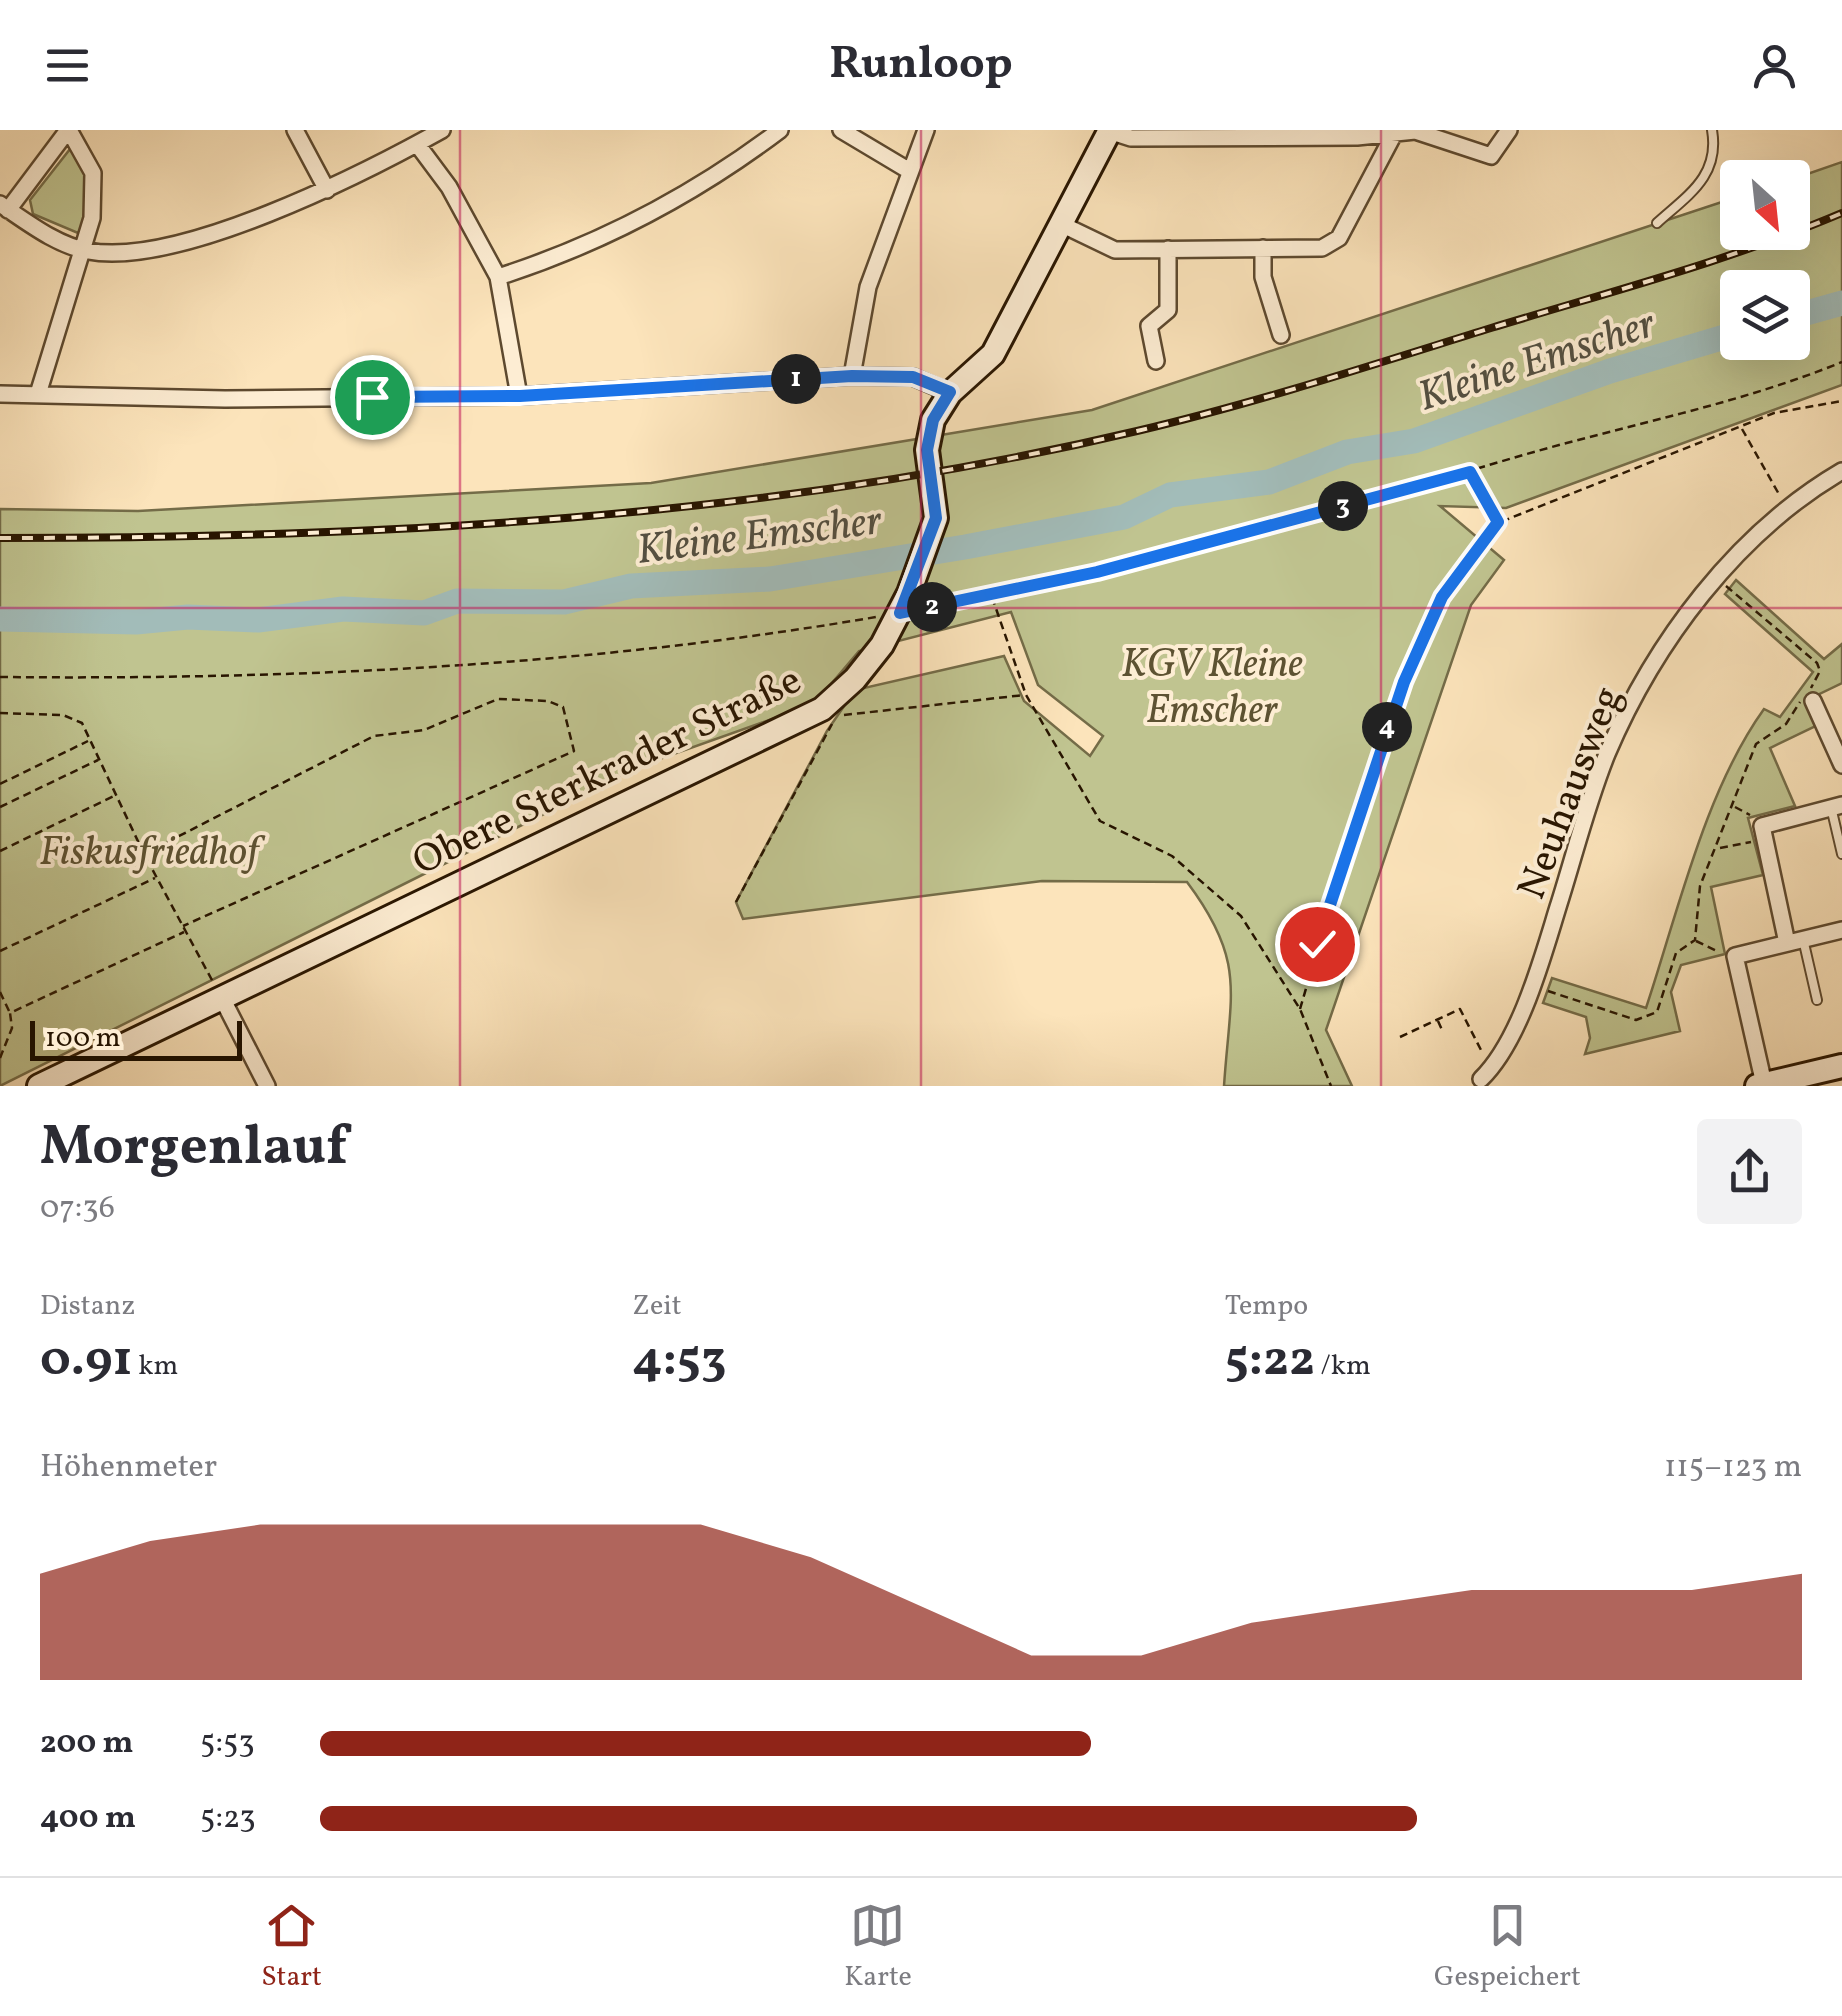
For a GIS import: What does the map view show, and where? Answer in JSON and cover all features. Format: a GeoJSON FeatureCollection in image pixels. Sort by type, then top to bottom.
{"type":"FeatureCollection","features":[{"type":"Feature","properties":{"kind":"street"},"geometry":{"type":"LineString","coordinates":[[38,394],[84,250],[95,190],[88,158],[69,130],[4,207],[48,235],[84,250],[108,254],[157,246],[240,224],[327,190],[442,130]]}},
{"type":"Feature","properties":{"kind":"street"},"geometry":{"type":"LineString","coordinates":[[295,130],[327,190]]}},
{"type":"Feature","properties":{"kind":"street"},"geometry":{"type":"LineString","coordinates":[[498,277],[612,234],[719,173],[780,130]]}},
{"type":"Feature","properties":{"kind":"street"},"geometry":{"type":"LineString","coordinates":[[841,130],[908,170]]}},
{"type":"Feature","properties":{"kind":"street"},"geometry":{"type":"LineString","coordinates":[[852,376],[868,287],[908,170],[926,130]]}},
{"type":"Feature","properties":{"kind":"street"},"geometry":{"type":"LineString","coordinates":[[1110,130],[1131,138],[1415,131],[1491,156],[1509,130]]}},
{"type":"Feature","properties":{"kind":"street","name":"Obere Sterkrader Straße"},"geometry":{"type":"LineString","coordinates":[[39,1086],[822,708],[855,679],[904,603],[936,518],[927,450],[933,420],[950,392],[993,354],[1110,130]]}},
{"type":"Feature","properties":{"kind":"street"},"geometry":{"type":"LineString","coordinates":[[1063,225],[1115,250],[1331,245],[1395,132]]}},
{"type":"Feature","properties":{"kind":"street"},"geometry":{"type":"LineString","coordinates":[[417,144],[449,186],[498,277],[520,396]]}},
{"type":"Feature","properties":{"kind":"street"},"geometry":{"type":"LineString","coordinates":[[1263,248],[1263,277],[1281,335]]}},
{"type":"Feature","properties":{"kind":"street"},"geometry":{"type":"LineString","coordinates":[[1156,361],[1148,326],[1168,310],[1168,250]]}},
{"type":"Feature","properties":{"kind":"street"},"geometry":{"type":"LineString","coordinates":[[0,394],[225,398],[520,396],[852,376],[913,377],[950,392]]}},
{"type":"Feature","properties":{"kind":"street","name":"Neuhausweg"},"geometry":{"type":"LineString","coordinates":[[1486,1074],[1531,986],[1606,756],[1662,650],[1718,578],[1787,511],[1842,472]]}},
{"type":"Feature","properties":{"kind":"street"},"geometry":{"type":"LineString","coordinates":[[1813,701],[1842,764]]}},
{"type":"Feature","properties":{"kind":"street"},"geometry":{"type":"LineString","coordinates":[[1795,941],[1763,832],[1837,806]]}},
{"type":"Feature","properties":{"kind":"street"},"geometry":{"type":"LineString","coordinates":[[1842,930],[1735,956],[1760,1085],[1842,1066]]}},
{"type":"Feature","properties":{"kind":"street"},"geometry":{"type":"LineString","coordinates":[[222,998],[267,1086]]}},
{"type":"Feature","properties":{"kind":"lane"},"geometry":{"type":"LineString","coordinates":[[1657,223],[1707,176],[1714,157],[1712,130]]}},
{"type":"Feature","properties":{"kind":"lane"},"geometry":{"type":"LineString","coordinates":[[1837,806],[1842,854]]}},
{"type":"Feature","properties":{"kind":"lane"},"geometry":{"type":"LineString","coordinates":[[1795,941],[1816,1000]]}},
{"type":"Feature","properties":{"kind":"path"},"geometry":{"type":"LineString","coordinates":[[0,676],[252,672],[589,653],[806,629],[904,603],[992,596],[1097,572],[1470,472],[1842,362]]}},
{"type":"Feature","properties":{"kind":"path"},"geometry":{"type":"LineString","coordinates":[[1300,1009],[1358,811],[1404,682],[1442,597],[1498,522],[1774,413],[1842,401]]}},
{"type":"Feature","properties":{"kind":"path"},"geometry":{"type":"LineString","coordinates":[[1741,428],[1787,511]]}},
{"type":"Feature","properties":{"kind":"path"},"geometry":{"type":"LineString","coordinates":[[1470,472],[1498,522]]}},
{"type":"Feature","properties":{"kind":"path"},"geometry":{"type":"LineString","coordinates":[[1695,940],[1695,903],[1756,744],[1786,724],[1820,671],[1718,578]]}},
{"type":"Feature","properties":{"kind":"path"},"geometry":{"type":"LineString","coordinates":[[992,596],[1026,695],[1100,821],[1172,856],[1213,887],[1259,939],[1300,1009],[1331,1086]]}},
{"type":"Feature","properties":{"kind":"path"},"geometry":{"type":"LineString","coordinates":[[736,902],[839,715],[1026,695]]}},
{"type":"Feature","properties":{"kind":"path"},"geometry":{"type":"LineString","coordinates":[[144,854],[374,736],[424,730],[498,700],[548,701],[563,707],[574,750],[182,926]]}},
{"type":"Feature","properties":{"kind":"path"},"geometry":{"type":"LineString","coordinates":[[0,713],[62,715],[82,723],[144,854],[222,998]]}},
{"type":"Feature","properties":{"kind":"path"},"geometry":{"type":"LineString","coordinates":[[0,784],[90,740]]}},
{"type":"Feature","properties":{"kind":"path"},"geometry":{"type":"LineString","coordinates":[[0,807],[99,760]]}},
{"type":"Feature","properties":{"kind":"path"},"geometry":{"type":"LineString","coordinates":[[0,851],[116,796]]}},
{"type":"Feature","properties":{"kind":"path"},"geometry":{"type":"LineString","coordinates":[[1718,849],[1763,832],[1734,806]]}},
{"type":"Feature","properties":{"kind":"path"},"geometry":{"type":"LineString","coordinates":[[0,951],[156,877]]}},
{"type":"Feature","properties":{"kind":"path"},"geometry":{"type":"LineString","coordinates":[[10,1013],[186,931]]}},
{"type":"Feature","properties":{"kind":"path"},"geometry":{"type":"LineString","coordinates":[[1531,986],[1636,1020],[1650,1018],[1657,1012],[1676,954],[1695,940]]}},
{"type":"Feature","properties":{"kind":"path"},"geometry":{"type":"LineString","coordinates":[[1695,940],[1712,952],[1735,956]]}},
{"type":"Feature","properties":{"kind":"path"},"geometry":{"type":"LineString","coordinates":[[0,992],[12,1028],[0,1058]]}},
{"type":"Feature","properties":{"kind":"path"},"geometry":{"type":"LineString","coordinates":[[1400,1037],[1460,1010],[1486,1074]]}},
{"type":"Feature","properties":{"kind":"path"},"geometry":{"type":"LineString","coordinates":[[1438,1020],[1442,1030]]}},
{"type":"Feature","properties":{"kind":"green space"},"geometry":{"type":"Polygon","coordinates":[[[74,144],[82,164],[88,202],[78,233],[33,214],[30,200],[74,144]]]}},
{"type":"Feature","properties":{"kind":"green space"},"geometry":{"type":"Polygon","coordinates":[[[1842,162],[1842,385],[1506,508],[1440,506],[1504,560],[1471,605],[1326,1030],[1352,1086],[1224,1086],[1231,1002],[1227,957],[1206,910],[1187,882],[1042,881],[743,919],[736,902],[827,731],[855,690],[1004,656],[1024,701],[1090,756],[1103,736],[1038,685],[1011,612],[859,651],[814,704],[640,766],[0,1086],[0,509],[138,511],[651,483],[1092,410],[1720,203],[1720,250],[1810,250],[1810,173],[1842,162]]]}},
{"type":"Feature","properties":{"kind":"green space"},"geometry":{"type":"Polygon","coordinates":[[[1736,580],[1824,659],[1842,644],[1842,683],[1807,700],[1818,725],[1770,748],[1795,806],[1748,818],[1763,875],[1711,887],[1725,954],[1681,965],[1671,992],[1680,1031],[1585,1054],[1590,1038],[1586,1017],[1543,1003],[1552,978],[1646,1008],[1695,853],[1725,777],[1764,709],[1780,717],[1813,672],[1725,594],[1736,580]]]}},
{"type":"Feature","properties":{"kind":"waterway","name":"Kleine Emscher"},"geometry":{"type":"LineString","coordinates":[[1810,312],[1842,303]]}},
{"type":"Feature","properties":{"kind":"waterway","name":"Kleine Emscher"},"geometry":{"type":"LineString","coordinates":[[0,619],[258,620],[343,609],[424,613],[457,601],[564,602],[631,586],[770,579],[1124,517],[1170,495],[1269,482],[1347,452],[1414,441],[1610,371],[1720,338]]}},
{"type":"Feature","properties":{"kind":"railway"},"geometry":{"type":"LineString","coordinates":[[0,538],[286,534],[572,518],[856,485],[997,461],[1137,431],[1271,396],[1712,261],[1842,213]]}},
{"type":"Feature","properties":{"kind":"route"},"geometry":{"type":"LineString","coordinates":[[372,397],[520,396],[852,376],[913,377],[933,384],[950,392],[933,420],[927,450],[936,518],[900,613],[1097,572],[1470,472],[1498,522],[1442,597],[1404,682],[1358,811],[1317,944]]}},
{"type":"Feature","properties":{"kind":"park label","name":"KGV Kleine Emscher"},"geometry":{"type":"Point","coordinates":[1212,685]}},
{"type":"Feature","properties":{"kind":"park label","name":"Fiskusfriedhof"},"geometry":{"type":"Point","coordinates":[149,850]}}]}
